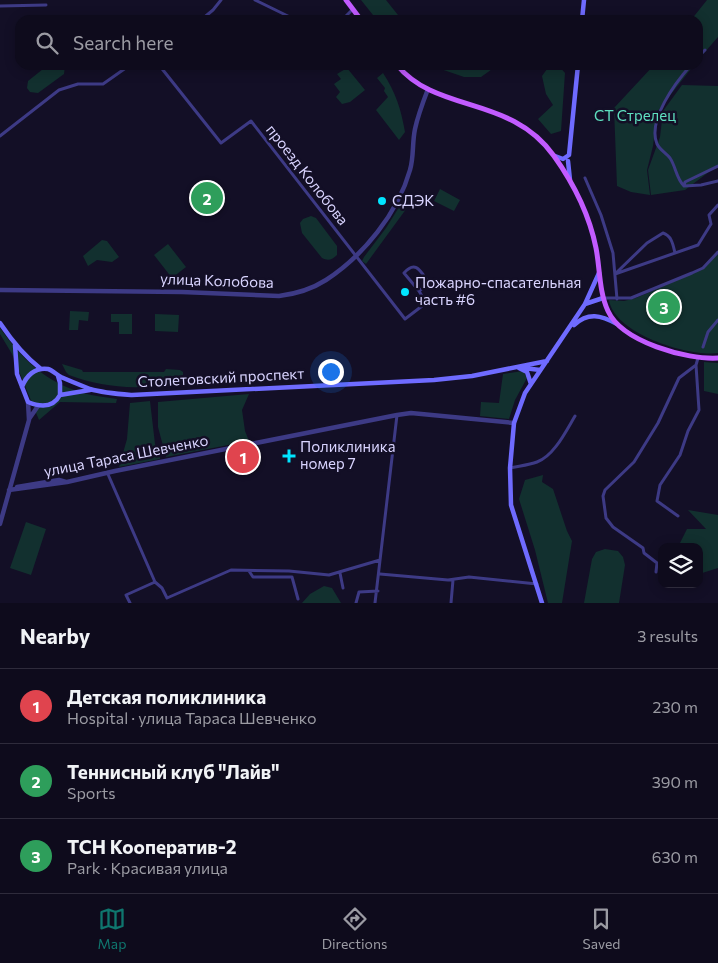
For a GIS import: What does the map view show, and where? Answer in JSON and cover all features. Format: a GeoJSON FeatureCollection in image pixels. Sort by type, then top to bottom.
{"type":"FeatureCollection","features":[{"type":"Feature","properties":{"kind":"main road"},"geometry":{"type":"LineString","coordinates":[[346,0],[358,15]]}},
{"type":"Feature","properties":{"kind":"main road"},"geometry":{"type":"LineString","coordinates":[[582,15],[584,0]]}},
{"type":"Feature","properties":{"kind":"main road"},"geometry":{"type":"LineString","coordinates":[[402,70],[407,76],[428,89],[512,119],[531,131],[552,154],[570,180],[586,214],[596,248],[603,298],[608,311],[618,325]]}},
{"type":"Feature","properties":{"kind":"main road"},"geometry":{"type":"LineString","coordinates":[[552,154],[563,159],[569,155],[578,70]]}},
{"type":"Feature","properties":{"kind":"main road"},"geometry":{"type":"LineString","coordinates":[[562,169],[568,161]]}},
{"type":"Feature","properties":{"kind":"main road"},"geometry":{"type":"LineString","coordinates":[[568,161],[570,180]]}},
{"type":"Feature","properties":{"kind":"main road"},"geometry":{"type":"LineString","coordinates":[[542,603],[512,512],[510,468],[514,423],[520,404],[531,384],[585,304],[600,272]]}},
{"type":"Feature","properties":{"kind":"main road"},"geometry":{"type":"LineString","coordinates":[[585,304],[603,298]]}},
{"type":"Feature","properties":{"kind":"main road"},"geometry":{"type":"LineString","coordinates":[[603,298],[616,319],[626,330],[694,357]]}},
{"type":"Feature","properties":{"kind":"main road"},"geometry":{"type":"LineString","coordinates":[[569,329],[580,320],[591,316],[606,318],[626,332],[668,350],[694,357],[718,357]]}},
{"type":"Feature","properties":{"kind":"main road"},"geometry":{"type":"LineString","coordinates":[[0,323],[15,345],[17,374],[28,402],[38,406],[49,405],[57,400],[60,395],[58,376]]}},
{"type":"Feature","properties":{"kind":"main road","name":"Столетовский проспект"},"geometry":{"type":"LineString","coordinates":[[15,345],[30,361],[41,369],[49,369],[58,376],[91,389],[112,394],[132,395],[434,380],[472,376],[547,361]]}},
{"type":"Feature","properties":{"kind":"main road"},"geometry":{"type":"LineString","coordinates":[[518,368],[540,370]]}},
{"type":"Feature","properties":{"kind":"main road"},"geometry":{"type":"LineString","coordinates":[[518,368],[527,372],[531,384]]}},
{"type":"Feature","properties":{"kind":"main road"},"geometry":{"type":"LineString","coordinates":[[22,387],[25,378],[34,371],[41,369]]}},
{"type":"Feature","properties":{"kind":"main road"},"geometry":{"type":"LineString","coordinates":[[60,395],[91,389]]}},
{"type":"Feature","properties":{"kind":"street"},"geometry":{"type":"LineString","coordinates":[[207,15],[220,0]]}},
{"type":"Feature","properties":{"kind":"street"},"geometry":{"type":"LineString","coordinates":[[255,0],[286,15]]}},
{"type":"Feature","properties":{"kind":"street"},"geometry":{"type":"LineString","coordinates":[[0,6],[46,5]]}},
{"type":"Feature","properties":{"kind":"street"},"geometry":{"type":"LineString","coordinates":[[347,15],[353,9]]}},
{"type":"Feature","properties":{"kind":"street"},"geometry":{"type":"LineString","coordinates":[[0,136],[59,90],[78,84],[103,84],[123,70]]}},
{"type":"Feature","properties":{"kind":"street","name":"проезд Колобова"},"geometry":{"type":"LineString","coordinates":[[163,70],[221,143],[251,121],[356,256]]}},
{"type":"Feature","properties":{"kind":"street"},"geometry":{"type":"LineString","coordinates":[[684,186],[678,179],[670,158],[658,145],[655,137],[660,109],[687,70]]}},
{"type":"Feature","properties":{"kind":"street","name":"улица Колобова"},"geometry":{"type":"LineString","coordinates":[[0,290],[182,292],[279,296],[293,294],[325,281],[356,256],[372,240],[384,223],[408,178],[413,159],[415,129],[428,89]]}},
{"type":"Feature","properties":{"kind":"street"},"geometry":{"type":"LineString","coordinates":[[568,161],[569,155]]}},
{"type":"Feature","properties":{"kind":"street"},"geometry":{"type":"LineString","coordinates":[[684,186],[685,182],[718,166]]}},
{"type":"Feature","properties":{"kind":"street"},"geometry":{"type":"LineString","coordinates":[[585,178],[601,215],[613,253],[617,299]]}},
{"type":"Feature","properties":{"kind":"street"},"geometry":{"type":"LineString","coordinates":[[684,186],[702,185],[718,181]]}},
{"type":"Feature","properties":{"kind":"street"},"geometry":{"type":"LineString","coordinates":[[615,274],[698,245],[711,224],[709,215],[718,205]]}},
{"type":"Feature","properties":{"kind":"street"},"geometry":{"type":"LineString","coordinates":[[615,274],[647,243],[663,233],[668,234],[675,253]]}},
{"type":"Feature","properties":{"kind":"street"},"geometry":{"type":"LineString","coordinates":[[603,298],[631,298],[703,268],[718,252]]}},
{"type":"Feature","properties":{"kind":"street"},"geometry":{"type":"LineString","coordinates":[[356,256],[404,318],[426,303],[404,273],[409,267],[416,267],[429,283],[419,291]]}},
{"type":"Feature","properties":{"kind":"street"},"geometry":{"type":"LineString","coordinates":[[703,348],[708,332],[718,320]]}},
{"type":"Feature","properties":{"kind":"street"},"geometry":{"type":"LineString","coordinates":[[678,516],[657,501],[660,485],[680,455],[688,432],[699,410],[694,357]]}},
{"type":"Feature","properties":{"kind":"street"},"geometry":{"type":"LineString","coordinates":[[656,572],[656,563],[644,553],[643,548],[613,527],[606,518],[603,496],[605,490],[634,462],[648,441],[679,378],[696,365]]}},
{"type":"Feature","properties":{"kind":"street"},"geometry":{"type":"LineString","coordinates":[[28,402],[29,420]]}},
{"type":"Feature","properties":{"kind":"street"},"geometry":{"type":"LineString","coordinates":[[0,524],[29,420],[38,406]]}},
{"type":"Feature","properties":{"kind":"street","name":"улица Тараса Шевченко"},"geometry":{"type":"LineString","coordinates":[[9,490],[67,482],[107,472],[398,415],[411,414],[514,423]]}},
{"type":"Feature","properties":{"kind":"street"},"geometry":{"type":"LineString","coordinates":[[375,603],[378,591],[380,560],[398,415]]}},
{"type":"Feature","properties":{"kind":"street"},"geometry":{"type":"LineString","coordinates":[[510,468],[540,462],[559,441],[575,416]]}},
{"type":"Feature","properties":{"kind":"street"},"geometry":{"type":"LineString","coordinates":[[107,472],[155,582],[162,588],[167,598],[231,570],[289,571],[329,575],[380,560]]}},
{"type":"Feature","properties":{"kind":"street"},"geometry":{"type":"LineString","coordinates":[[249,570],[253,577],[292,577],[298,599]]}},
{"type":"Feature","properties":{"kind":"street"},"geometry":{"type":"LineString","coordinates":[[340,573],[343,588]]}},
{"type":"Feature","properties":{"kind":"street"},"geometry":{"type":"LineString","coordinates":[[380,574],[453,580],[469,577],[537,584]]}},
{"type":"Feature","properties":{"kind":"street"},"geometry":{"type":"LineString","coordinates":[[451,603],[453,580]]}},
{"type":"Feature","properties":{"kind":"street"},"geometry":{"type":"LineString","coordinates":[[130,603],[126,595],[155,582]]}},
{"type":"Feature","properties":{"kind":"street"},"geometry":{"type":"LineString","coordinates":[[356,603],[359,592],[378,591]]}},
{"type":"Feature","properties":{"kind":"green space"},"geometry":{"type":"Polygon","coordinates":[[[361,0],[386,0],[398,15],[373,15],[361,0]]]}},
{"type":"Feature","properties":{"kind":"green space"},"geometry":{"type":"Polygon","coordinates":[[[707,0],[718,0],[718,37],[703,54],[703,15],[695,15],[707,0]]]}},
{"type":"Feature","properties":{"kind":"green space"},"geometry":{"type":"Polygon","coordinates":[[[42,70],[64,70],[64,74],[38,93],[30,92],[27,88],[28,81],[42,70]]]}},
{"type":"Feature","properties":{"kind":"green space"},"geometry":{"type":"Polygon","coordinates":[[[344,70],[349,70],[365,90],[350,102],[342,104],[336,97],[340,92],[334,84],[341,79],[337,74],[344,70]]]}},
{"type":"Feature","properties":{"kind":"green space"},"geometry":{"type":"Polygon","coordinates":[[[444,70],[491,70],[481,77],[464,77],[444,70]]]}},
{"type":"Feature","properties":{"kind":"green space"},"geometry":{"type":"Polygon","coordinates":[[[546,70],[562,70],[565,73],[561,131],[551,134],[538,119],[553,105],[546,94],[542,76],[546,70]]]}},
{"type":"Feature","properties":{"kind":"green space","name":"СТ Стрелец"},"geometry":{"type":"Polygon","coordinates":[[[649,70],[690,70],[657,112],[653,146],[647,170],[650,195],[631,192],[617,186],[614,108],[649,70]]]}},
{"type":"Feature","properties":{"kind":"green space"},"geometry":{"type":"Polygon","coordinates":[[[383,73],[395,94],[402,116],[405,132],[399,140],[376,110],[388,97],[384,91],[385,88],[377,78],[383,73]]]}},
{"type":"Feature","properties":{"kind":"green space"},"geometry":{"type":"Polygon","coordinates":[[[682,85],[718,86],[718,165],[685,190],[651,195],[648,170],[660,137],[663,111],[682,85]]]}},
{"type":"Feature","properties":{"kind":"green space"},"geometry":{"type":"Polygon","coordinates":[[[206,180],[223,204],[207,215],[190,192],[206,180]]]}},
{"type":"Feature","properties":{"kind":"green space"},"geometry":{"type":"Polygon","coordinates":[[[440,189],[460,200],[454,211],[434,201],[440,189]]]}},
{"type":"Feature","properties":{"kind":"green space"},"geometry":{"type":"Polygon","coordinates":[[[406,196],[412,201],[366,264],[362,261],[364,257],[386,228],[406,196]]]}},
{"type":"Feature","properties":{"kind":"green space"},"geometry":{"type":"Polygon","coordinates":[[[311,216],[316,218],[337,246],[337,255],[332,259],[322,258],[302,233],[300,223],[303,219],[311,216]]]}},
{"type":"Feature","properties":{"kind":"green space"},"geometry":{"type":"Polygon","coordinates":[[[102,240],[107,241],[119,257],[112,262],[97,260],[88,266],[83,256],[102,240]]]}},
{"type":"Feature","properties":{"kind":"green space"},"geometry":{"type":"Polygon","coordinates":[[[168,244],[186,267],[172,278],[154,255],[168,244]]]}},
{"type":"Feature","properties":{"kind":"green space"},"geometry":{"type":"Polygon","coordinates":[[[718,254],[718,353],[689,351],[654,341],[624,323],[614,312],[609,300],[624,301],[636,298],[703,269],[718,254]]]}},
{"type":"Feature","properties":{"kind":"green space"},"geometry":{"type":"Polygon","coordinates":[[[70,311],[89,312],[88,321],[79,320],[78,330],[69,330],[70,311]]]}},
{"type":"Feature","properties":{"kind":"green space"},"geometry":{"type":"Polygon","coordinates":[[[111,314],[132,314],[132,334],[119,334],[119,322],[111,322],[111,314]]]}},
{"type":"Feature","properties":{"kind":"green space"},"geometry":{"type":"Polygon","coordinates":[[[155,314],[179,315],[178,332],[155,331],[155,314]]]}},
{"type":"Feature","properties":{"kind":"green space"},"geometry":{"type":"Polygon","coordinates":[[[0,328],[17,350],[46,376],[57,383],[83,393],[117,399],[116,403],[60,402],[39,420],[12,354],[0,334],[0,328]]]}},
{"type":"Feature","properties":{"kind":"green space"},"geometry":{"type":"Polygon","coordinates":[[[704,362],[718,363],[718,394],[704,391],[704,362]]]}},
{"type":"Feature","properties":{"kind":"green space"},"geometry":{"type":"Polygon","coordinates":[[[62,364],[82,370],[83,372],[164,372],[166,369],[180,370],[183,372],[183,375],[162,385],[115,386],[91,382],[69,375],[62,364]]]}},
{"type":"Feature","properties":{"kind":"green space"},"geometry":{"type":"Polygon","coordinates":[[[523,371],[527,378],[515,400],[509,419],[480,416],[481,402],[499,403],[503,374],[523,371]]]}},
{"type":"Feature","properties":{"kind":"green space"},"geometry":{"type":"Polygon","coordinates":[[[249,394],[242,410],[245,431],[249,441],[166,457],[158,427],[158,402],[249,394]]]}},
{"type":"Feature","properties":{"kind":"green space"},"geometry":{"type":"Polygon","coordinates":[[[150,401],[155,444],[160,459],[119,467],[127,439],[130,403],[150,401]]]}},
{"type":"Feature","properties":{"kind":"green space"},"geometry":{"type":"Polygon","coordinates":[[[543,475],[542,482],[553,489],[572,541],[562,603],[548,603],[535,550],[519,499],[525,480],[543,475]]]}},
{"type":"Feature","properties":{"kind":"green space"},"geometry":{"type":"Polygon","coordinates":[[[688,510],[718,515],[718,568],[703,573],[703,543],[680,543],[687,529],[706,529],[688,510]]]}},
{"type":"Feature","properties":{"kind":"green space"},"geometry":{"type":"Polygon","coordinates":[[[26,522],[46,529],[31,575],[10,568],[26,522]]]}},
{"type":"Feature","properties":{"kind":"green space"},"geometry":{"type":"Polygon","coordinates":[[[605,549],[618,551],[623,557],[625,565],[619,603],[584,603],[592,559],[596,552],[605,549]]]}},
{"type":"Feature","properties":{"kind":"green space"},"geometry":{"type":"Polygon","coordinates":[[[324,586],[332,588],[341,603],[302,603],[310,594],[324,586]]]}},
{"type":"Feature","properties":{"kind":"place","name":"Теннисный клуб \"Лайв\""},"geometry":{"type":"Point","coordinates":[207,198]}},
{"type":"Feature","properties":{"kind":"place","name":"СДЭК"},"geometry":{"type":"Point","coordinates":[382,201]}},
{"type":"Feature","properties":{"kind":"place","name":"Пожарно-спасательная часть #6"},"geometry":{"type":"Point","coordinates":[405,292]}},
{"type":"Feature","properties":{"kind":"place","name":"ТСН Кооператив-2"},"geometry":{"type":"Point","coordinates":[664,307]}},
{"type":"Feature","properties":{"kind":"place","name":"Поликлиника номер 7"},"geometry":{"type":"Point","coordinates":[289,456]}},
{"type":"Feature","properties":{"kind":"place","name":"Детская поликлиника"},"geometry":{"type":"Point","coordinates":[243,457]}}]}
